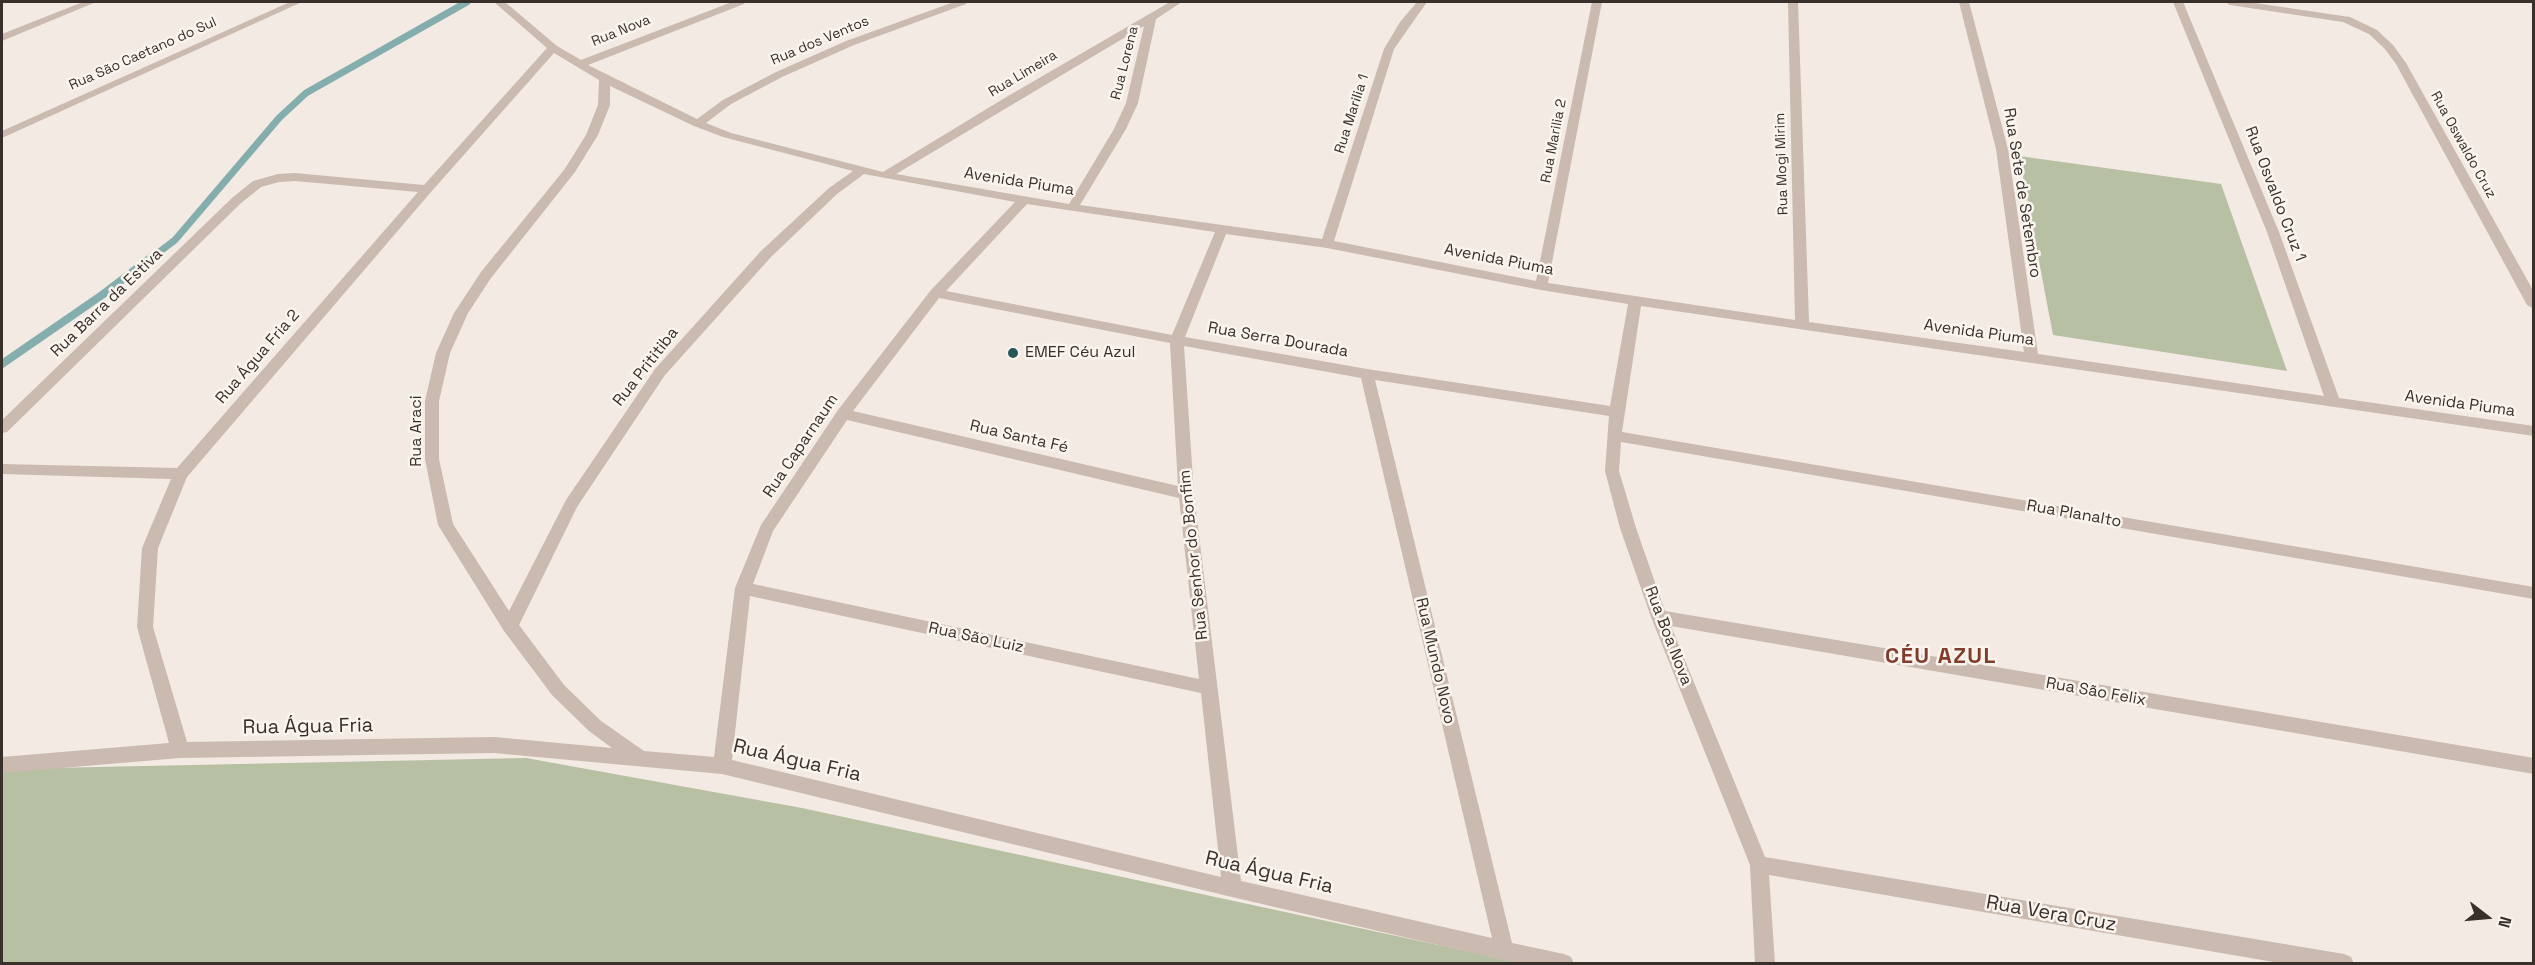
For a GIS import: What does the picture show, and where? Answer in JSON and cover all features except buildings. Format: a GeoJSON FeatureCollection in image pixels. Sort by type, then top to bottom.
{"type":"FeatureCollection","features":[{"type":"Feature","properties":{"kind":"street"},"geometry":{"type":"LineString","coordinates":[[2,38],[91,2]]}},
{"type":"Feature","properties":{"kind":"street","name":"Rua São Caetano do Sul"},"geometry":{"type":"LineString","coordinates":[[2,135],[297,2]]}},
{"type":"Feature","properties":{"kind":"street","name":"Avenida Piuma"},"geometry":{"type":"LineString","coordinates":[[500,2],[553,48],[605,79],[698,124],[727,135],[885,176],[1072,208],[1327,244],[1541,286],[1635,301],[2534,431]]}},
{"type":"Feature","properties":{"kind":"street","name":"Rua Nova"},"geometry":{"type":"LineString","coordinates":[[580,64],[740,2]]}},
{"type":"Feature","properties":{"kind":"street","name":"Rua dos Ventos"},"geometry":{"type":"LineString","coordinates":[[698,124],[727,102],[778,75],[850,43],[962,2]]}},
{"type":"Feature","properties":{"kind":"street"},"geometry":{"type":"LineString","coordinates":[[1152,2],[1172,5]]}},
{"type":"Feature","properties":{"kind":"street","name":"Rua Marilia 1"},"geometry":{"type":"LineString","coordinates":[[1327,244],[1389,49],[1404,24],[1422,2]]}},
{"type":"Feature","properties":{"kind":"street","name":"Rua Marilia 2"},"geometry":{"type":"LineString","coordinates":[[1541,286],[1597,2]]}},
{"type":"Feature","properties":{"kind":"street","name":"Rua Mogi Mirim"},"geometry":{"type":"LineString","coordinates":[[1793,2],[1802,325]]}},
{"type":"Feature","properties":{"kind":"street","name":"Rua Sete de Setembro"},"geometry":{"type":"LineString","coordinates":[[1964,2],[2001,149],[2031,357]]}},
{"type":"Feature","properties":{"kind":"street","name":"Rua Osvaldo Cruz 1"},"geometry":{"type":"LineString","coordinates":[[2178,2],[2273,232],[2333,402]]}},
{"type":"Feature","properties":{"kind":"street","name":"Rua Oswaldo Cruz"},"geometry":{"type":"LineString","coordinates":[[2230,2],[2346,19],[2373,32],[2389,47],[2401,63],[2534,305]]}},
{"type":"Feature","properties":{"kind":"street","name":"Rua Limeira"},"geometry":{"type":"LineString","coordinates":[[885,176],[1006,101],[1172,5]]}},
{"type":"Feature","properties":{"kind":"street","name":"Rua Lorena"},"geometry":{"type":"LineString","coordinates":[[1072,208],[1120,129],[1131,103],[1151,18]]}},
{"type":"Feature","properties":{"kind":"street","name":"Rua Água Fria 2"},"geometry":{"type":"LineString","coordinates":[[180,750],[145,627],[150,548],[181,474],[427,189],[553,48]]}},
{"type":"Feature","properties":{"kind":"street","name":"Rua Araci"},"geometry":{"type":"LineString","coordinates":[[605,79],[604,105],[592,135],[568,172],[486,275],[461,312],[443,353],[432,401],[432,459],[446,525],[473,564],[510,626],[558,690],[596,726],[640,758]]}},
{"type":"Feature","properties":{"kind":"street","name":"Rua Prititiba"},"geometry":{"type":"LineString","coordinates":[[510,626],[571,504],[660,372],[766,254],[833,191],[862,170]]}},
{"type":"Feature","properties":{"kind":"street","name":"Rua Barra da Estiva"},"geometry":{"type":"LineString","coordinates":[[2,428],[236,201],[257,184],[279,178],[295,177],[427,189]]}},
{"type":"Feature","properties":{"kind":"street","name":"Rua Caparnaum"},"geometry":{"type":"LineString","coordinates":[[722,766],[743,588],[766,529],[843,414],[936,293],[1024,200]]}},
{"type":"Feature","properties":{"kind":"street","name":"Rua Senhor do Bonfim"},"geometry":{"type":"LineString","coordinates":[[1222,229],[1177,340],[1186,494],[1232,888]]}},
{"type":"Feature","properties":{"kind":"street","name":"Rua Serra Dourada"},"geometry":{"type":"LineString","coordinates":[[936,293],[1367,374],[1616,412]]}},
{"type":"Feature","properties":{"kind":"street","name":"Rua Boa Nova"},"geometry":{"type":"LineString","coordinates":[[1635,301],[1616,412],[1612,471],[1628,528],[1659,617],[1758,865],[1765,963]]}},
{"type":"Feature","properties":{"kind":"street","name":"Rua Mundo Novo"},"geometry":{"type":"LineString","coordinates":[[1367,374],[1504,949]]}},
{"type":"Feature","properties":{"kind":"street","name":"Rua Santa Fé"},"geometry":{"type":"LineString","coordinates":[[843,414],[1186,494]]}},
{"type":"Feature","properties":{"kind":"street","name":"Rua Planalto"},"geometry":{"type":"LineString","coordinates":[[1615,436],[2534,593]]}},
{"type":"Feature","properties":{"kind":"street"},"geometry":{"type":"LineString","coordinates":[[2,470],[181,474]]}},
{"type":"Feature","properties":{"kind":"street","name":"Rua São Luiz"},"geometry":{"type":"LineString","coordinates":[[743,588],[1209,688]]}},
{"type":"Feature","properties":{"kind":"street","name":"Rua São Felix"},"geometry":{"type":"LineString","coordinates":[[1659,617],[2534,766]]}},
{"type":"Feature","properties":{"kind":"street","name":"Rua Água Fria"},"geometry":{"type":"LineString","coordinates":[[2,765],[180,750],[494,745],[722,766],[1232,888],[1564,963]]}},
{"type":"Feature","properties":{"kind":"street","name":"Rua Vera Cruz"},"geometry":{"type":"LineString","coordinates":[[1758,865],[2344,963]]}},
{"type":"Feature","properties":{"kind":"green space"},"geometry":{"type":"Polygon","coordinates":[[[2019,156],[2221,184],[2287,371],[2053,335],[2019,156]]]}},
{"type":"Feature","properties":{"kind":"green space"},"geometry":{"type":"Polygon","coordinates":[[[526,758],[802,808],[1522,963],[2,963],[2,769],[526,758]]]}},
{"type":"Feature","properties":{"kind":"waterway"},"geometry":{"type":"LineString","coordinates":[[154,256],[175,240],[279,118],[306,93],[467,2]]}},
{"type":"Feature","properties":{"kind":"waterway"},"geometry":{"type":"LineString","coordinates":[[2,364],[102,295],[156,254]]}},
{"type":"Feature","properties":{"kind":"place","name":"EMEF Céu Azul"},"geometry":{"type":"Point","coordinates":[1013,353]}},
{"type":"Feature","properties":{"kind":"district","name":"CÉU AZUL"},"geometry":{"type":"Point","coordinates":[1941,657]}}]}
